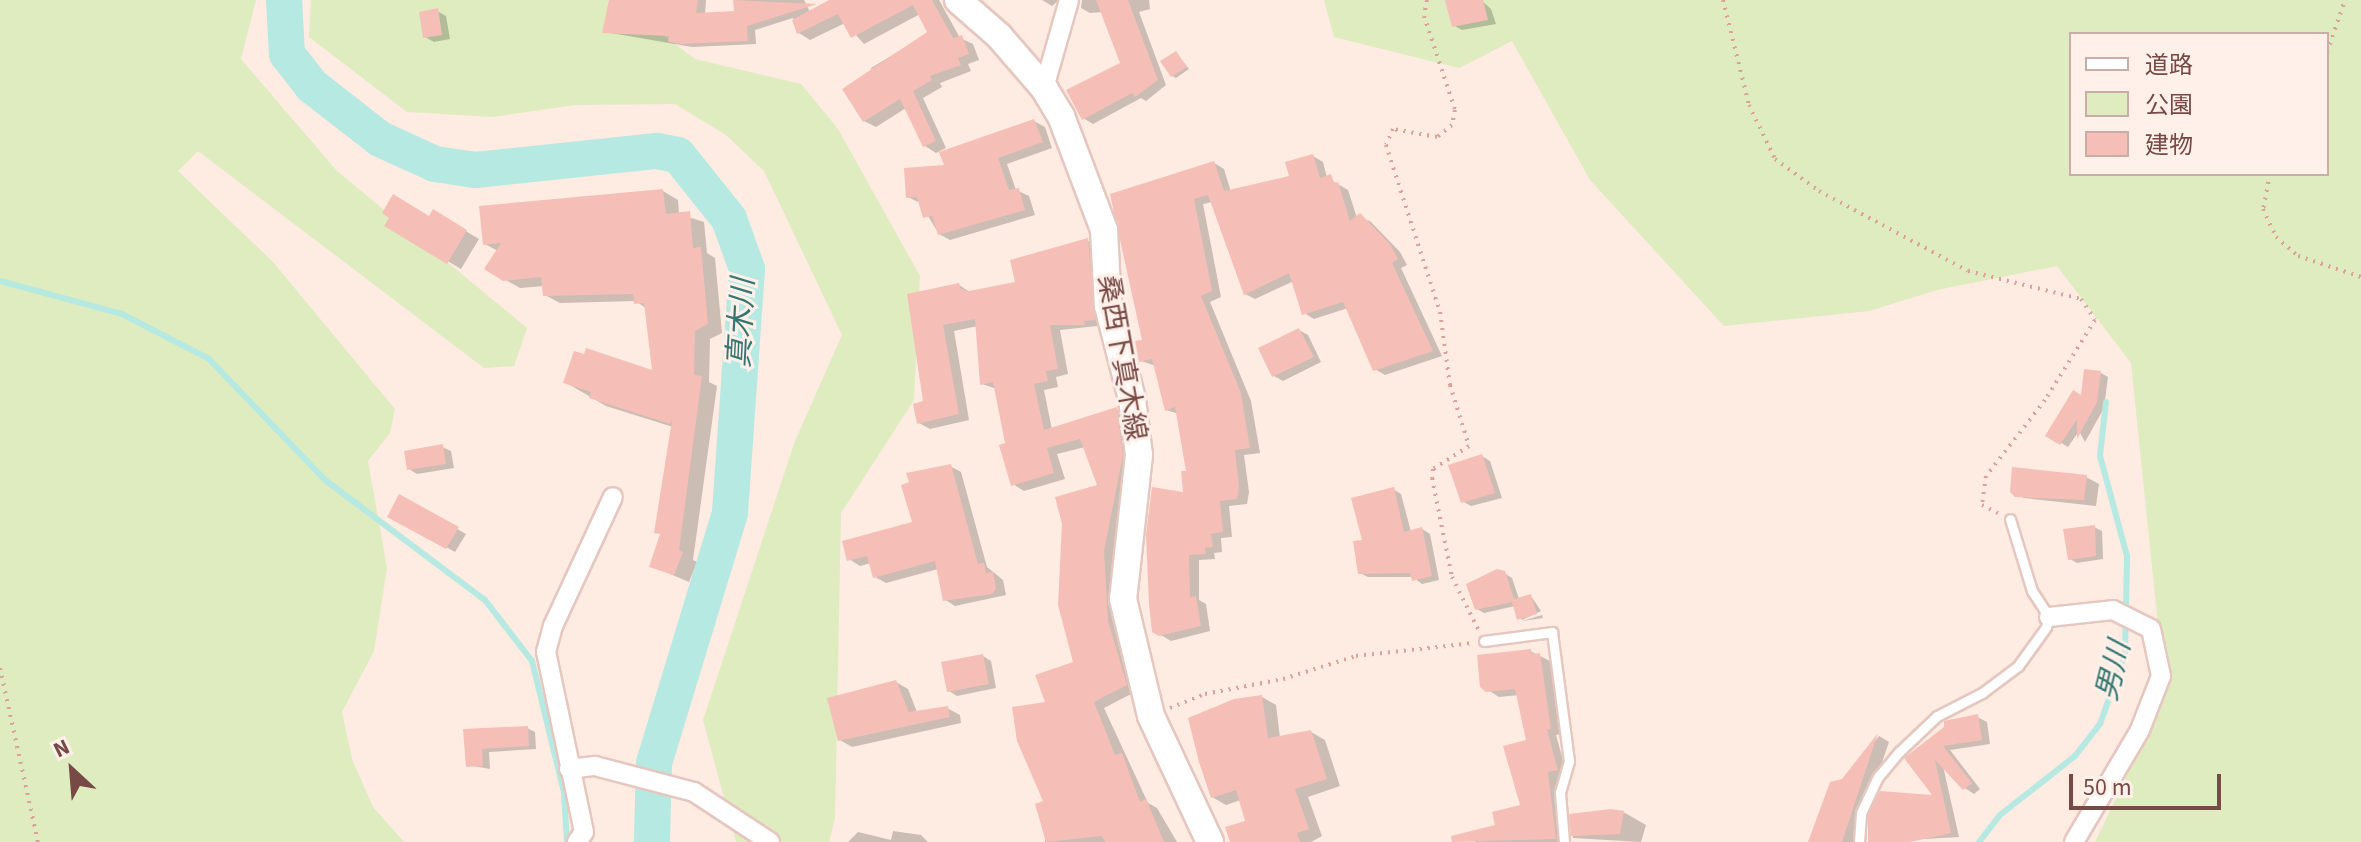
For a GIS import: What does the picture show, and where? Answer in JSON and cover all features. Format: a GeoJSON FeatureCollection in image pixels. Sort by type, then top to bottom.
{"type":"FeatureCollection","features":[{"type":"Feature","properties":{"kind":"main road","name":"桑西下真木線"},"geometry":{"type":"LineString","coordinates":[[958,0],[999,36],[1044,88],[1061,116],[1104,230],[1108,306],[1132,399],[1139,455],[1123,599],[1151,716],[1210,842]]}},
{"type":"Feature","properties":{"kind":"street"},"geometry":{"type":"LineString","coordinates":[[1044,88],[1069,0]]}},
{"type":"Feature","properties":{"kind":"street"},"geometry":{"type":"LineString","coordinates":[[577,842],[584,832],[546,652],[553,626],[613,497]]}},
{"type":"Feature","properties":{"kind":"street"},"geometry":{"type":"LineString","coordinates":[[2049,617],[2113,610],[2151,629],[2161,676],[2140,730],[2074,842]]}},
{"type":"Feature","properties":{"kind":"street"},"geometry":{"type":"LineString","coordinates":[[569,769],[595,766],[694,792],[770,842]]}},
{"type":"Feature","properties":{"kind":"lane"},"geometry":{"type":"LineString","coordinates":[[1859,842],[1861,813],[1878,777],[1937,716],[1982,693],[2018,666],[2049,617],[2032,591],[2010,519]]}},
{"type":"Feature","properties":{"kind":"lane"},"geometry":{"type":"LineString","coordinates":[[1484,641],[1552,632],[1569,761],[1560,793],[1564,842]]}},
{"type":"Feature","properties":{"kind":"path"},"geometry":{"type":"LineString","coordinates":[[1151,716],[1205,694],[1283,679],[1356,656],[1484,641],[1452,577],[1432,478],[1433,469],[1469,446],[1450,385],[1440,312],[1386,145],[1393,129],[1437,137],[1452,125],[1455,110],[1424,16],[1427,0]]}},
{"type":"Feature","properties":{"kind":"path"},"geometry":{"type":"LineString","coordinates":[[1723,0],[1749,105],[1775,159],[1819,191],[1968,271],[2081,299],[2095,320],[2045,400],[1986,476],[1982,505],[2010,519]]}},
{"type":"Feature","properties":{"kind":"path"},"geometry":{"type":"LineString","coordinates":[[2329,46],[2345,0]]}},
{"type":"Feature","properties":{"kind":"path"},"geometry":{"type":"LineString","coordinates":[[2270,176],[2263,209],[2276,237],[2298,256],[2361,277]]}},
{"type":"Feature","properties":{"kind":"path"},"geometry":{"type":"LineString","coordinates":[[0,668],[38,842]]}},
{"type":"Feature","properties":{"kind":"green space"},"geometry":{"type":"Polygon","coordinates":[[[0,0],[256,0],[241,59],[337,171],[527,328],[514,366],[484,368],[198,151],[178,171],[273,262],[395,409],[390,433],[368,461],[387,568],[374,651],[342,712],[352,759],[373,807],[404,842],[0,842],[0,0]]]}},
{"type":"Feature","properties":{"kind":"green space"},"geometry":{"type":"Polygon","coordinates":[[[311,0],[616,0],[695,59],[801,84],[838,129],[920,276],[914,400],[841,513],[835,818],[829,842],[736,842],[703,720],[795,441],[842,335],[764,171],[726,135],[675,104],[575,105],[493,117],[407,112],[309,37],[311,0]]]}},
{"type":"Feature","properties":{"kind":"green space"},"geometry":{"type":"Polygon","coordinates":[[[1324,0],[2361,0],[2361,842],[2095,842],[2162,703],[2158,625],[2131,363],[2057,266],[1937,290],[1869,311],[1724,326],[1590,180],[1512,41],[1459,68],[1334,37],[1324,0]]]}},
{"type":"Feature","properties":{"kind":"building"},"geometry":{"type":"Polygon","coordinates":[[[609,0],[698,0],[696,13],[734,11],[733,0],[817,4],[747,26],[748,41],[682,44],[668,42],[669,36],[602,33],[609,0]]]}},
{"type":"Feature","properties":{"kind":"building"},"geometry":{"type":"Polygon","coordinates":[[[829,0],[932,0],[953,38],[962,35],[969,54],[958,58],[961,65],[930,76],[932,80],[913,91],[936,141],[923,147],[900,99],[863,122],[842,89],[927,32],[913,5],[851,38],[838,14],[797,34],[792,20],[829,0]]]}},
{"type":"Feature","properties":{"kind":"building"},"geometry":{"type":"Polygon","coordinates":[[[1096,0],[1128,0],[1158,80],[1135,97],[1132,93],[1082,120],[1066,90],[1120,63],[1096,0]]]}},
{"type":"Feature","properties":{"kind":"building"},"geometry":{"type":"Polygon","coordinates":[[[1445,0],[1483,0],[1488,20],[1452,27],[1445,0]]]}},
{"type":"Feature","properties":{"kind":"building"},"geometry":{"type":"Polygon","coordinates":[[[438,8],[442,35],[423,38],[419,12],[438,8]]]}},
{"type":"Feature","properties":{"kind":"building"},"geometry":{"type":"Polygon","coordinates":[[[1176,51],[1187,67],[1171,77],[1160,61],[1176,51]]]}},
{"type":"Feature","properties":{"kind":"building"},"geometry":{"type":"Polygon","coordinates":[[[1034,119],[1043,142],[998,158],[1009,190],[1019,188],[1025,210],[938,235],[932,216],[923,218],[917,197],[906,198],[904,168],[944,165],[939,152],[1034,119]]]}},
{"type":"Feature","properties":{"kind":"building"},"geometry":{"type":"Polygon","coordinates":[[[1313,154],[1320,178],[1331,174],[1334,183],[1338,182],[1350,221],[1360,213],[1390,244],[1398,259],[1392,263],[1433,351],[1373,371],[1343,302],[1302,315],[1289,273],[1244,295],[1208,195],[1194,199],[1212,291],[1201,296],[1241,393],[1250,448],[1235,450],[1239,486],[1237,499],[1220,501],[1223,532],[1211,534],[1213,547],[1205,548],[1206,554],[1189,555],[1190,597],[1196,596],[1201,626],[1159,636],[1152,632],[1149,604],[1146,535],[1152,487],[1183,492],[1181,471],[1186,471],[1175,407],[1165,411],[1152,359],[1139,362],[1134,341],[1142,340],[1110,194],[1214,161],[1224,191],[1289,176],[1285,162],[1313,154]]]}},
{"type":"Feature","properties":{"kind":"building"},"geometry":{"type":"Polygon","coordinates":[[[663,189],[666,214],[690,211],[693,248],[701,247],[708,324],[695,331],[694,375],[702,376],[679,550],[683,552],[674,575],[649,567],[660,534],[654,533],[672,420],[670,424],[589,398],[591,392],[563,383],[574,351],[584,354],[586,348],[652,370],[644,303],[634,304],[633,294],[543,296],[541,277],[503,281],[484,269],[501,243],[483,245],[479,206],[663,189]]]}},
{"type":"Feature","properties":{"kind":"building"},"geometry":{"type":"Polygon","coordinates":[[[393,194],[429,216],[433,209],[467,230],[447,264],[384,226],[389,218],[382,213],[393,194]]]}},
{"type":"Feature","properties":{"kind":"building"},"geometry":{"type":"Polygon","coordinates":[[[1088,238],[1095,320],[1084,321],[1085,325],[1050,325],[1058,369],[1046,371],[1048,381],[1034,384],[1044,430],[1117,407],[1123,455],[1104,551],[1108,621],[1127,685],[1094,702],[1115,755],[1122,753],[1140,802],[1146,799],[1164,842],[1105,842],[1102,836],[1046,842],[1035,804],[1043,801],[1017,741],[1012,707],[1045,702],[1035,675],[1073,662],[1058,605],[1062,524],[1055,497],[1097,485],[1080,439],[1047,448],[1054,473],[1011,486],[999,445],[1005,443],[993,382],[980,385],[975,319],[943,325],[959,414],[917,424],[913,404],[923,401],[907,294],[959,283],[961,289],[969,291],[1015,282],[1010,260],[1088,238]]]}},
{"type":"Feature","properties":{"kind":"building"},"geometry":{"type":"Polygon","coordinates":[[[1299,328],[1314,357],[1272,377],[1258,348],[1299,328]]]}},
{"type":"Feature","properties":{"kind":"building"},"geometry":{"type":"Polygon","coordinates":[[[2084,369],[2101,371],[2097,402],[2077,439],[2077,419],[2060,445],[2045,436],[2073,390],[2081,395],[2084,369]]]}},
{"type":"Feature","properties":{"kind":"building"},"geometry":{"type":"Polygon","coordinates":[[[443,444],[446,464],[407,470],[404,451],[443,444]]]}},
{"type":"Feature","properties":{"kind":"building"},"geometry":{"type":"Polygon","coordinates":[[[1482,454],[1495,493],[1461,503],[1448,465],[1482,454]]]}},
{"type":"Feature","properties":{"kind":"building"},"geometry":{"type":"Polygon","coordinates":[[[951,464],[978,564],[984,563],[986,573],[993,572],[996,589],[992,594],[943,601],[935,561],[873,578],[867,556],[847,561],[842,541],[912,522],[901,485],[909,482],[906,473],[951,464]]]}},
{"type":"Feature","properties":{"kind":"building"},"geometry":{"type":"Polygon","coordinates":[[[2012,467],[2087,475],[2084,500],[2015,497],[2010,492],[2012,467]]]}},
{"type":"Feature","properties":{"kind":"building"},"geometry":{"type":"Polygon","coordinates":[[[1394,487],[1404,532],[1422,527],[1432,576],[1412,581],[1410,573],[1358,574],[1353,541],[1362,540],[1351,498],[1394,487]]]}},
{"type":"Feature","properties":{"kind":"building"},"geometry":{"type":"Polygon","coordinates":[[[399,494],[459,527],[446,549],[387,517],[399,494]]]}},
{"type":"Feature","properties":{"kind":"building"},"geometry":{"type":"Polygon","coordinates":[[[2095,525],[2096,556],[2068,560],[2063,529],[2095,525]]]}},
{"type":"Feature","properties":{"kind":"building"},"geometry":{"type":"Polygon","coordinates":[[[1497,569],[1505,571],[1514,599],[1531,594],[1537,614],[1517,620],[1512,602],[1475,610],[1466,584],[1497,569]]]}},
{"type":"Feature","properties":{"kind":"building"},"geometry":{"type":"Polygon","coordinates":[[[1531,649],[1532,654],[1540,653],[1551,729],[1547,730],[1558,770],[1548,772],[1556,839],[1452,842],[1451,836],[1495,825],[1492,812],[1520,805],[1503,746],[1526,740],[1515,689],[1486,692],[1480,687],[1477,655],[1531,649]]]}},
{"type":"Feature","properties":{"kind":"building"},"geometry":{"type":"Polygon","coordinates":[[[983,654],[989,684],[947,692],[941,662],[983,654]]]}},
{"type":"Feature","properties":{"kind":"building"},"geometry":{"type":"Polygon","coordinates":[[[896,680],[909,712],[948,706],[950,717],[838,741],[827,698],[896,680]]]}},
{"type":"Feature","properties":{"kind":"building"},"geometry":{"type":"Polygon","coordinates":[[[1262,695],[1268,738],[1311,730],[1327,779],[1295,789],[1309,829],[1297,833],[1300,842],[1230,842],[1225,827],[1245,821],[1236,790],[1211,798],[1199,762],[1188,718],[1234,699],[1262,695]]]}},
{"type":"Feature","properties":{"kind":"building"},"geometry":{"type":"Polygon","coordinates":[[[1978,714],[1982,740],[1943,746],[1972,783],[1963,790],[1935,760],[1951,833],[1910,842],[1868,842],[1868,815],[1880,791],[1932,795],[1904,758],[1944,727],[1944,721],[1978,714]]]}},
{"type":"Feature","properties":{"kind":"building"},"geometry":{"type":"Polygon","coordinates":[[[528,726],[529,746],[482,749],[483,766],[466,767],[463,729],[528,726]]]}},
{"type":"Feature","properties":{"kind":"building"},"geometry":{"type":"Polygon","coordinates":[[[1878,733],[1842,842],[1808,842],[1830,782],[1842,779],[1878,733]]]}},
{"type":"Feature","properties":{"kind":"building"},"geometry":{"type":"Polygon","coordinates":[[[1611,809],[1624,811],[1620,834],[1571,836],[1569,814],[1611,809]]]}},
{"type":"Feature","properties":{"kind":"waterway","name":"真木川"},"geometry":{"type":"LineString","coordinates":[[284,0],[287,54],[312,86],[380,139],[435,164],[475,170],[657,151],[678,155],[729,219],[747,269],[730,513],[654,763],[652,842]]}},
{"type":"Feature","properties":{"kind":"waterway"},"geometry":{"type":"LineString","coordinates":[[0,281],[122,314],[209,359],[325,480],[485,600],[532,661],[564,792],[567,842]]}},
{"type":"Feature","properties":{"kind":"waterway","name":"男川"},"geometry":{"type":"LineString","coordinates":[[1979,842],[2000,815],[2075,756],[2100,724],[2125,654],[2127,556],[2100,456],[2106,402]]}}]}
